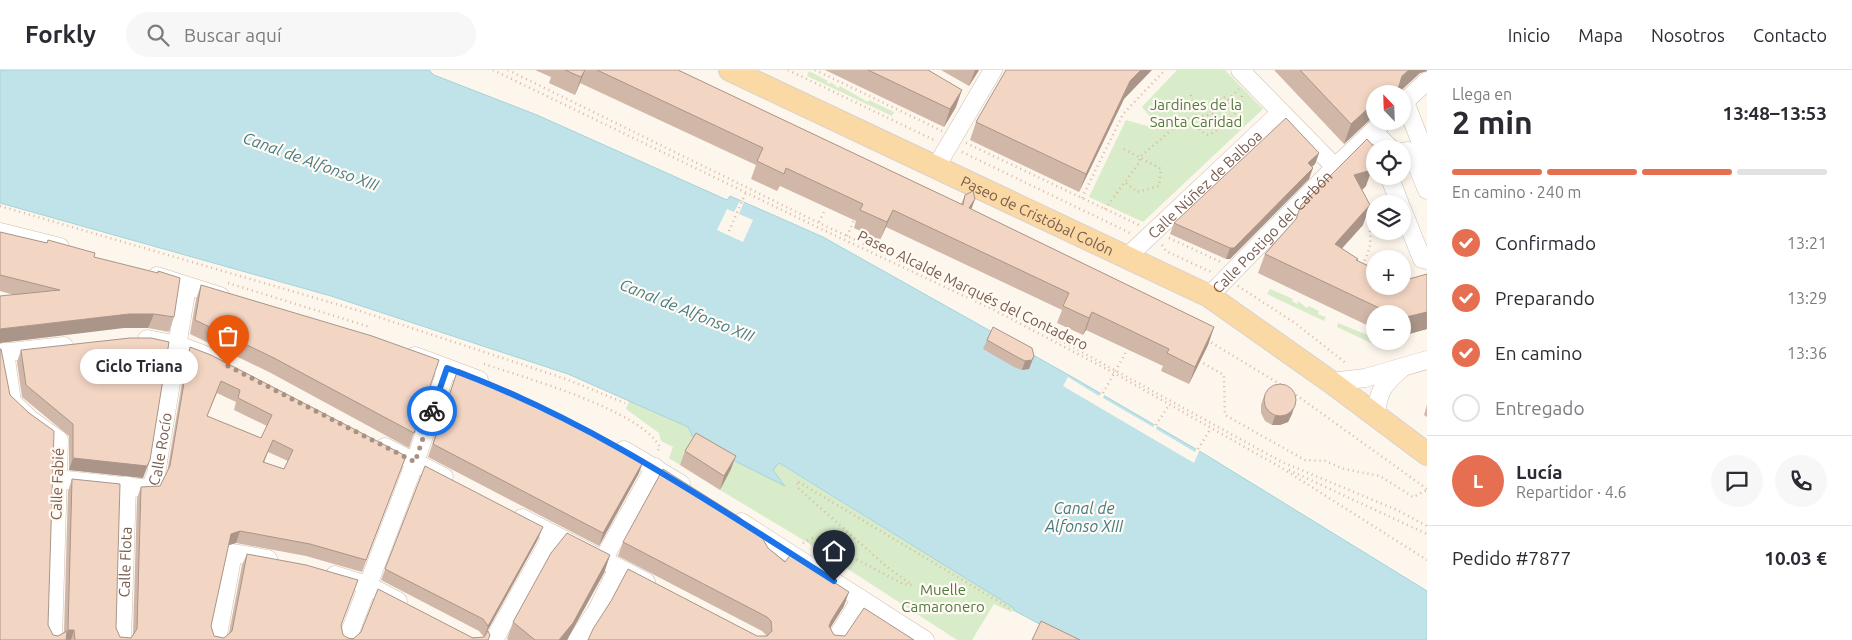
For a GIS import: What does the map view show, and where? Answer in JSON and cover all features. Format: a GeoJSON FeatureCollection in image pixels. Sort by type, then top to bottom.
{"type":"FeatureCollection","features":[{"type":"Feature","properties":{"kind":"main road","name":"Paseo de Cristóbal Colón"},"geometry":{"type":"LineString","coordinates":[[735,71],[1209,296],[1331,382],[1427,454]]}},
{"type":"Feature","properties":{"kind":"street"},"geometry":{"type":"LineString","coordinates":[[936,167],[968,99],[993,70]]}},
{"type":"Feature","properties":{"kind":"street"},"geometry":{"type":"LineString","coordinates":[[1241,78],[1282,112],[1335,167]]}},
{"type":"Feature","properties":{"kind":"street"},"geometry":{"type":"LineString","coordinates":[[1411,96],[1427,81]]}},
{"type":"Feature","properties":{"kind":"street","name":"Calle Núñez de Balboa"},"geometry":{"type":"LineString","coordinates":[[1128,256],[1282,112]]}},
{"type":"Feature","properties":{"kind":"street"},"geometry":{"type":"LineString","coordinates":[[1411,120],[1427,158]]}},
{"type":"Feature","properties":{"kind":"street","name":"Calle Postigo del Carbón"},"geometry":{"type":"LineString","coordinates":[[1209,296],[1335,167],[1375,130]]}},
{"type":"Feature","properties":{"kind":"street"},"geometry":{"type":"LineString","coordinates":[[1411,152],[1427,190]]}},
{"type":"Feature","properties":{"kind":"street"},"geometry":{"type":"LineString","coordinates":[[0,232],[75,252]]}},
{"type":"Feature","properties":{"kind":"street"},"geometry":{"type":"LineString","coordinates":[[1411,232],[1422,259],[1427,260]]}},
{"type":"Feature","properties":{"kind":"street"},"geometry":{"type":"LineString","coordinates":[[141,271],[233,300]]}},
{"type":"Feature","properties":{"kind":"street"},"geometry":{"type":"LineString","coordinates":[[178,345],[188,286]]}},
{"type":"Feature","properties":{"kind":"street"},"geometry":{"type":"LineString","coordinates":[[133,339],[162,341],[178,345],[229,366]]}},
{"type":"Feature","properties":{"kind":"street"},"geometry":{"type":"LineString","coordinates":[[3,352],[79,344]]}},
{"type":"Feature","properties":{"kind":"street","name":"Calle Rocío"},"geometry":{"type":"LineString","coordinates":[[54,486],[127,485],[150,489],[154,482],[178,345]]}},
{"type":"Feature","properties":{"kind":"street"},"geometry":{"type":"LineString","coordinates":[[402,351],[492,386]]}},
{"type":"Feature","properties":{"kind":"street","name":"Calle Fabié"},"geometry":{"type":"LineString","coordinates":[[3,352],[12,402],[30,420],[59,440],[54,486],[53,640]]}},
{"type":"Feature","properties":{"kind":"street"},"geometry":{"type":"LineString","coordinates":[[1331,382],[1364,378],[1427,360]]}},
{"type":"Feature","properties":{"kind":"street"},"geometry":{"type":"LineString","coordinates":[[1376,416],[1378,395],[1391,377],[1403,366]]}},
{"type":"Feature","properties":{"kind":"street"},"geometry":{"type":"LineString","coordinates":[[347,640],[415,462],[447,368]]}},
{"type":"Feature","properties":{"kind":"street"},"geometry":{"type":"LineString","coordinates":[[370,440],[458,485]]}},
{"type":"Feature","properties":{"kind":"street"},"geometry":{"type":"LineString","coordinates":[[611,443],[656,460],[696,493]]}},
{"type":"Feature","properties":{"kind":"street"},"geometry":{"type":"LineString","coordinates":[[577,640],[597,610],[610,564],[656,460]]}},
{"type":"Feature","properties":{"kind":"street","name":"Calle Flota"},"geometry":{"type":"LineString","coordinates":[[122,640],[127,485]]}},
{"type":"Feature","properties":{"kind":"street"},"geometry":{"type":"LineString","coordinates":[[510,512],[661,590]]}},
{"type":"Feature","properties":{"kind":"street"},"geometry":{"type":"LineString","coordinates":[[728,514],[925,640]]}},
{"type":"Feature","properties":{"kind":"street"},"geometry":{"type":"LineString","coordinates":[[494,640],[553,534]]}},
{"type":"Feature","properties":{"kind":"street"},"geometry":{"type":"LineString","coordinates":[[217,640],[233,553],[286,562]]}},
{"type":"Feature","properties":{"kind":"street"},"geometry":{"type":"LineString","coordinates":[[322,572],[367,585],[417,610]]}},
{"type":"Feature","properties":{"kind":"street"},"geometry":{"type":"LineString","coordinates":[[835,640],[861,599]]}},
{"type":"Feature","properties":{"kind":"path","name":"Paseo Alcalde Marqués del Contadero"},"geometry":{"type":"LineString","coordinates":[[493,70],[817,227],[994,310],[1114,373],[1280,467],[1427,560]]}},
{"type":"Feature","properties":{"kind":"path"},"geometry":{"type":"LineString","coordinates":[[506,76],[509,70],[819,223],[996,305],[1282,462],[1398,510],[1427,526]]}},
{"type":"Feature","properties":{"kind":"path"},"geometry":{"type":"LineString","coordinates":[[788,70],[935,141]]}},
{"type":"Feature","properties":{"kind":"path"},"geometry":{"type":"LineString","coordinates":[[815,70],[945,132]]}},
{"type":"Feature","properties":{"kind":"path"},"geometry":{"type":"LineString","coordinates":[[1082,198],[1123,114],[1165,70]]}},
{"type":"Feature","properties":{"kind":"path"},"geometry":{"type":"LineString","coordinates":[[1191,95],[1200,131],[1203,135],[1214,132],[1241,108],[1241,78]]}},
{"type":"Feature","properties":{"kind":"path"},"geometry":{"type":"LineString","coordinates":[[1105,209],[1139,163],[1140,157],[1184,120],[1213,114],[1220,107],[1220,99],[1228,100],[1228,107],[1224,109],[1220,107]]}},
{"type":"Feature","properties":{"kind":"path"},"geometry":{"type":"LineString","coordinates":[[964,142],[1143,227]]}},
{"type":"Feature","properties":{"kind":"path"},"geometry":{"type":"LineString","coordinates":[[1124,149],[1161,169],[1160,185],[1137,192],[1125,182]]}},
{"type":"Feature","properties":{"kind":"path"},"geometry":{"type":"LineString","coordinates":[[964,155],[1130,233]]}},
{"type":"Feature","properties":{"kind":"path"},"geometry":{"type":"LineString","coordinates":[[728,231],[746,192]]}},
{"type":"Feature","properties":{"kind":"path"},"geometry":{"type":"LineString","coordinates":[[0,206],[360,311],[566,379],[625,403]]}},
{"type":"Feature","properties":{"kind":"path"},"geometry":{"type":"LineString","coordinates":[[817,227],[825,210]]}},
{"type":"Feature","properties":{"kind":"path"},"geometry":{"type":"LineString","coordinates":[[1360,269],[1368,256],[1372,240],[1365,210]]}},
{"type":"Feature","properties":{"kind":"path"},"geometry":{"type":"LineString","coordinates":[[845,240],[858,212]]}},
{"type":"Feature","properties":{"kind":"path"},"geometry":{"type":"LineString","coordinates":[[1166,236],[1227,264]]}},
{"type":"Feature","properties":{"kind":"path"},"geometry":{"type":"LineString","coordinates":[[1166,251],[1210,272]]}},
{"type":"Feature","properties":{"kind":"path"},"geometry":{"type":"LineString","coordinates":[[224,282],[370,327]]}},
{"type":"Feature","properties":{"kind":"path"},"geometry":{"type":"LineString","coordinates":[[1239,286],[1295,323],[1351,367]]}},
{"type":"Feature","properties":{"kind":"path"},"geometry":{"type":"LineString","coordinates":[[1192,358],[1224,376],[1225,415],[1305,460],[1325,460],[1344,469],[1380,476],[1414,497],[1427,490],[1290,390],[1204,339]]}},
{"type":"Feature","properties":{"kind":"path"},"geometry":{"type":"LineString","coordinates":[[1103,393],[1126,352]]}},
{"type":"Feature","properties":{"kind":"path"},"geometry":{"type":"LineString","coordinates":[[476,362],[530,379],[626,416],[655,437],[660,447],[656,460]]}},
{"type":"Feature","properties":{"kind":"path"},"geometry":{"type":"LineString","coordinates":[[1156,425],[1169,405]]}},
{"type":"Feature","properties":{"kind":"path"},"geometry":{"type":"LineString","coordinates":[[1198,449],[1211,428]]}},
{"type":"Feature","properties":{"kind":"path"},"geometry":{"type":"LineString","coordinates":[[1280,467],[1427,534]]}},
{"type":"Feature","properties":{"kind":"path"},"geometry":{"type":"LineString","coordinates":[[801,546],[804,541],[812,538],[824,542],[903,584],[912,585],[798,488],[796,481],[1011,609]]}},
{"type":"Feature","properties":{"kind":"green space","name":"Jardines de la Santa Caridad"},"geometry":{"type":"Polygon","coordinates":[[[1177,70],[1225,70],[1263,109],[1143,222],[1089,197],[1126,120],[1147,126],[1153,120],[1142,107],[1177,70]]]}},
{"type":"Feature","properties":{"kind":"green space"},"geometry":{"type":"Polygon","coordinates":[[[809,71],[828,81],[827,83],[830,84],[831,82],[838,88],[840,86],[868,102],[869,100],[894,112],[892,116],[807,76],[809,71]]]}},
{"type":"Feature","properties":{"kind":"green space"},"geometry":{"type":"Polygon","coordinates":[[[1270,289],[1293,299],[1292,301],[1297,304],[1298,301],[1307,308],[1309,306],[1319,311],[1318,314],[1326,317],[1324,321],[1267,294],[1270,289]]]}},
{"type":"Feature","properties":{"kind":"green space"},"geometry":{"type":"Polygon","coordinates":[[[1338,323],[1366,334],[1366,341],[1337,327],[1338,323]]]}},
{"type":"Feature","properties":{"kind":"green space","name":"Muelle Camaronero"},"geometry":{"type":"Polygon","coordinates":[[[629,401],[688,427],[695,442],[785,485],[773,470],[778,463],[1014,608],[1011,612],[994,604],[972,640],[957,640],[805,541],[720,490],[731,469],[691,446],[680,465],[669,458],[673,447],[661,441],[659,433],[626,409],[629,401]]]}},
{"type":"Feature","properties":{"kind":"water","name":"Canal de Alfonso XIII"},"geometry":{"type":"Polygon","coordinates":[[[0,70],[429,70],[434,75],[537,115],[727,200],[730,196],[823,237],[1074,378],[1206,455],[1427,591],[1427,640],[1070,640],[1013,610],[1014,608],[779,463],[773,470],[785,486],[695,441],[688,427],[568,374],[331,296],[0,203],[0,70]]]}},
{"type":"Feature","properties":{"kind":"pier"},"geometry":{"type":"Polygon","coordinates":[[[740,201],[744,202],[739,214],[753,220],[743,242],[717,230],[727,209],[734,212],[740,201]]]}},
{"type":"Feature","properties":{"kind":"pier"},"geometry":{"type":"Polygon","coordinates":[[[1068,377],[1099,396],[1102,392],[1105,393],[1103,398],[1153,427],[1155,424],[1158,425],[1156,429],[1195,452],[1197,448],[1200,449],[1194,463],[1063,386],[1068,377]]]}},
{"type":"Feature","properties":{"kind":"building"},"geometry":{"type":"Polygon","coordinates":[[[565,70],[585,70],[581,77],[565,70]]]}},
{"type":"Feature","properties":{"kind":"building"},"geometry":{"type":"Polygon","coordinates":[[[597,70],[678,70],[963,205],[965,195],[973,191],[975,199],[969,208],[1214,327],[1195,367],[1167,353],[1169,349],[1092,312],[1089,318],[1063,306],[1069,293],[893,210],[887,222],[860,210],[863,204],[786,168],[784,174],[757,161],[763,148],[597,70]]]}},
{"type":"Feature","properties":{"kind":"building"},"geometry":{"type":"Polygon","coordinates":[[[868,70],[928,70],[962,90],[950,109],[868,70]]]}},
{"type":"Feature","properties":{"kind":"building"},"geometry":{"type":"Polygon","coordinates":[[[1006,70],[1141,70],[1130,81],[1086,174],[976,122],[1006,70]]]}},
{"type":"Feature","properties":{"kind":"building"},"geometry":{"type":"Polygon","coordinates":[[[1300,70],[1409,70],[1402,76],[1399,85],[1366,85],[1366,110],[1351,124],[1300,70]]]}},
{"type":"Feature","properties":{"kind":"building"},"geometry":{"type":"Polygon","coordinates":[[[1286,118],[1319,153],[1308,163],[1313,168],[1234,248],[1230,248],[1174,223],[1286,118]]]}},
{"type":"Feature","properties":{"kind":"building"},"geometry":{"type":"Polygon","coordinates":[[[1366,140],[1366,172],[1354,175],[1366,198],[1366,209],[1335,244],[1358,259],[1356,260],[1366,265],[1366,295],[1411,295],[1411,278],[1427,274],[1427,312],[1411,316],[1411,305],[1373,305],[1265,254],[1296,219],[1301,205],[1366,140]]]}},
{"type":"Feature","properties":{"kind":"building"},"geometry":{"type":"Polygon","coordinates":[[[0,232],[47,243],[48,240],[95,253],[94,257],[158,273],[158,271],[180,278],[174,317],[154,314],[129,314],[0,329],[0,296],[60,290],[0,275],[0,232]]]}},
{"type":"Feature","properties":{"kind":"building"},"geometry":{"type":"Polygon","coordinates":[[[201,285],[372,336],[439,360],[414,433],[274,358],[195,320],[201,285]]]}},
{"type":"Feature","properties":{"kind":"building"},"geometry":{"type":"Polygon","coordinates":[[[993,327],[1032,348],[1034,356],[1032,360],[1025,361],[987,340],[993,327]]]}},
{"type":"Feature","properties":{"kind":"building"},"geometry":{"type":"Polygon","coordinates":[[[130,338],[151,338],[169,342],[150,460],[147,466],[73,458],[73,424],[26,385],[21,350],[130,338]]]}},
{"type":"Feature","properties":{"kind":"building"},"geometry":{"type":"Polygon","coordinates":[[[190,347],[211,355],[406,456],[366,560],[310,544],[240,531],[231,534],[211,626],[214,636],[224,638],[232,631],[247,554],[306,565],[358,580],[341,625],[343,635],[348,638],[353,639],[361,632],[378,589],[473,638],[484,637],[488,631],[490,635],[488,640],[75,640],[74,630],[68,630],[72,479],[120,484],[116,628],[120,637],[131,638],[137,629],[141,487],[160,486],[170,466],[190,347]],[[221,381],[207,416],[261,438],[272,415],[238,398],[240,390],[221,381]],[[273,440],[263,462],[284,469],[293,450],[273,440]]]}},
{"type":"Feature","properties":{"kind":"building"},"geometry":{"type":"Polygon","coordinates":[[[0,349],[10,395],[29,413],[54,431],[48,625],[53,635],[58,636],[67,631],[66,640],[0,640],[0,349]]]}},
{"type":"Feature","properties":{"kind":"building"},"geometry":{"type":"Polygon","coordinates":[[[458,369],[516,393],[644,460],[603,533],[433,444],[458,369]]]}},
{"type":"Feature","properties":{"kind":"building"},"geometry":{"type":"Polygon","coordinates":[[[1280,384],[1286,385],[1291,389],[1295,394],[1295,406],[1291,411],[1286,415],[1280,416],[1274,415],[1269,411],[1265,406],[1264,400],[1265,394],[1269,389],[1274,385],[1280,384]]]}},
{"type":"Feature","properties":{"kind":"building"},"geometry":{"type":"Polygon","coordinates":[[[696,433],[736,456],[724,476],[685,451],[696,433]]]}},
{"type":"Feature","properties":{"kind":"building"},"geometry":{"type":"Polygon","coordinates":[[[425,466],[543,527],[488,626],[483,619],[385,569],[425,466]]]}},
{"type":"Feature","properties":{"kind":"building"},"geometry":{"type":"Polygon","coordinates":[[[663,469],[739,517],[760,534],[768,548],[785,562],[791,554],[849,592],[829,626],[834,635],[845,636],[864,608],[914,640],[588,640],[628,569],[757,636],[767,636],[772,631],[771,621],[767,617],[623,542],[663,469]]]}},
{"type":"Feature","properties":{"kind":"building"},"geometry":{"type":"Polygon","coordinates":[[[567,533],[610,555],[573,623],[559,640],[535,640],[513,622],[551,553],[567,533]]]}},
{"type":"Feature","properties":{"kind":"building"},"geometry":{"type":"Polygon","coordinates":[[[1041,621],[1080,640],[1032,640],[1041,621]]]}},
{"type":"Feature","properties":{"kind":"way so far"},"geometry":{"type":"LineString","coordinates":[[228,366],[415,462],[432,411]]}},
{"type":"Feature","properties":{"kind":"place","name":"Ciclo Triana"},"geometry":{"type":"Point","coordinates":[228,366]}},
{"type":"Feature","properties":{"kind":"route"},"geometry":{"type":"LineString","coordinates":[[432,411],[447,368],[466,374],[580,426],[655,467],[834,581]]}}]}
